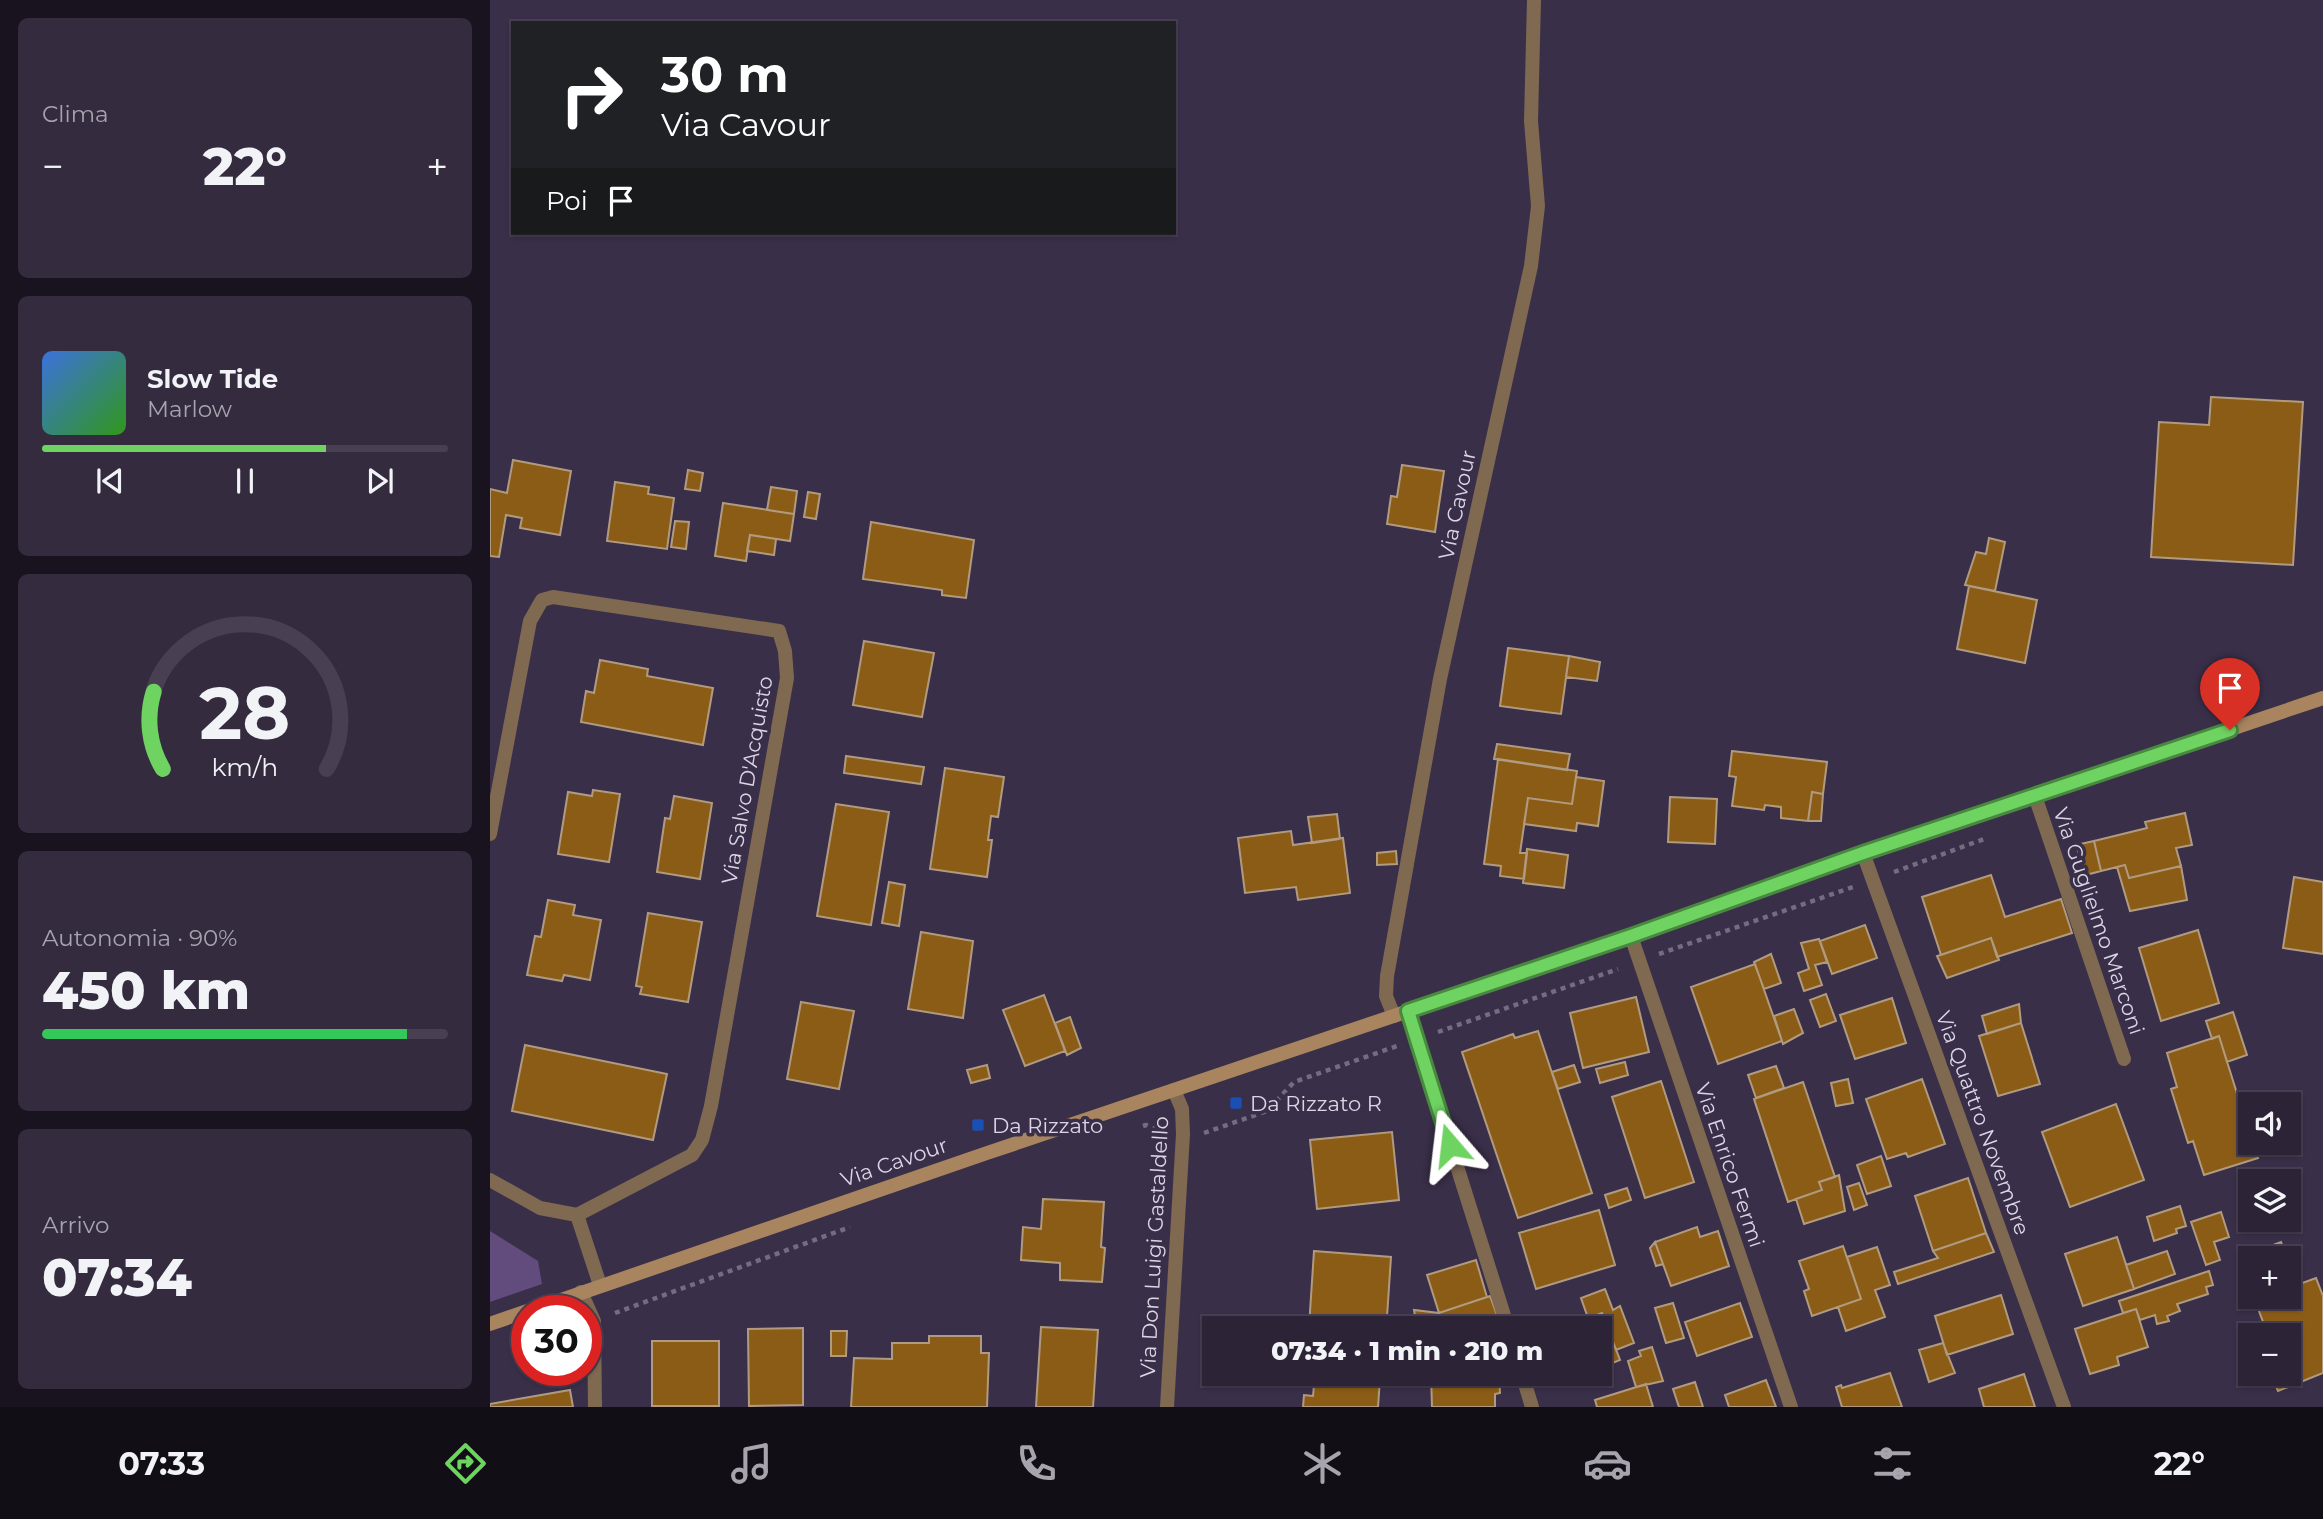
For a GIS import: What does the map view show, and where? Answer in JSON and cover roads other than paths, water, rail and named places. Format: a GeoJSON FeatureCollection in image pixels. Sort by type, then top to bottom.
{"type":"FeatureCollection","features":[{"type":"Feature","properties":{"kind":"main road","name":"Via Cavour"},"geometry":{"type":"LineString","coordinates":[[573,1295],[2323,698]]}},
{"type":"Feature","properties":{"kind":"main road","name":"Via Cavour"},"geometry":{"type":"LineString","coordinates":[[490,1324],[511,1317]]}},
{"type":"Feature","properties":{"kind":"street","name":"Via Cavour"},"geometry":{"type":"LineString","coordinates":[[1394,1016],[1386,996],[1387,976],[1440,680],[1531,266],[1538,206],[1531,121],[1534,0]]}},
{"type":"Feature","properties":{"kind":"street","name":"Via Salvo D'Acquisto"},"geometry":{"type":"LineString","coordinates":[[490,834],[530,621],[542,600],[553,597],[779,632],[785,651],[788,678],[711,1106],[702,1140],[692,1155],[577,1215]]}},
{"type":"Feature","properties":{"kind":"street","name":"Via Guglielmo Marconi"},"geometry":{"type":"LineString","coordinates":[[2035,796],[2124,1059]]}},
{"type":"Feature","properties":{"kind":"street","name":"Via Quattro Novembre"},"geometry":{"type":"LineString","coordinates":[[1863,853],[2064,1407]]}},
{"type":"Feature","properties":{"kind":"street","name":"Via Enrico Fermi"},"geometry":{"type":"LineString","coordinates":[[1631,936],[1791,1407]]}},
{"type":"Feature","properties":{"kind":"street"},"geometry":{"type":"LineString","coordinates":[[1408,1011],[1503,1316]]}},
{"type":"Feature","properties":{"kind":"street","name":"Via Don Luigi Gastaldello"},"geometry":{"type":"LineString","coordinates":[[1167,1407],[1183,1134],[1182,1109],[1174,1090]]}},
{"type":"Feature","properties":{"kind":"street"},"geometry":{"type":"LineString","coordinates":[[490,1180],[540,1208],[577,1215],[600,1285]]}},
{"type":"Feature","properties":{"kind":"street"},"geometry":{"type":"LineString","coordinates":[[581,1292],[594,1321],[596,1407]]}},
{"type":"Feature","properties":{"kind":"street"},"geometry":{"type":"LineString","coordinates":[[1526,1386],[1532,1407]]}},
{"type":"Feature","properties":{"kind":"place","name":"Da Rizzato R"},"geometry":{"type":"Point","coordinates":[1236,1103]}},
{"type":"Feature","properties":{"kind":"place","name":"Da Rizzato"},"geometry":{"type":"Point","coordinates":[978,1125]}}]}
